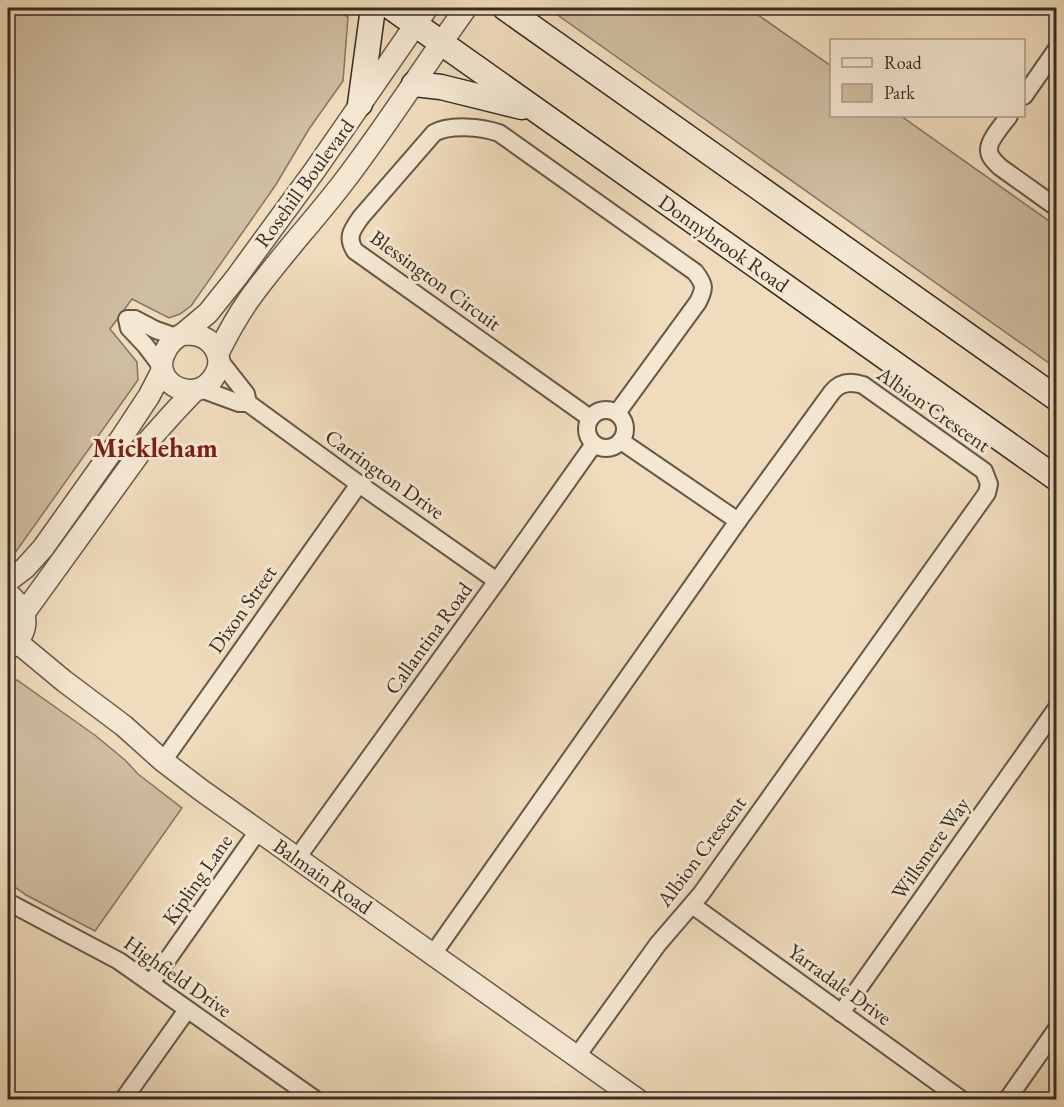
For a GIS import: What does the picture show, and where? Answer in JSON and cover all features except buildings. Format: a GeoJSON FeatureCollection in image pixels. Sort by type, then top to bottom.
{"type":"FeatureCollection","features":[{"type":"Feature","properties":{"kind":"main road"},"geometry":{"type":"LineString","coordinates":[[360,104],[373,8]]}},
{"type":"Feature","properties":{"kind":"main road","name":"Donnybrook Road"},"geometry":{"type":"LineString","coordinates":[[392,8],[421,16],[441,43],[1056,478]]}},
{"type":"Feature","properties":{"kind":"main road"},"geometry":{"type":"LineString","coordinates":[[515,11],[1056,398]]}},
{"type":"Feature","properties":{"kind":"main road"},"geometry":{"type":"LineString","coordinates":[[414,84],[441,87],[537,110]]}},
{"type":"Feature","properties":{"kind":"street","name":"Rosehill Boulevard"},"geometry":{"type":"LineString","coordinates":[[219,357],[231,329],[259,286],[342,184],[466,8]]}},
{"type":"Feature","properties":{"kind":"street","name":"Rosehill Boulevard"},"geometry":{"type":"LineString","coordinates":[[179,336],[208,313],[230,286],[315,170],[421,16]]}},
{"type":"Feature","properties":{"kind":"street"},"geometry":{"type":"LineString","coordinates":[[1025,93],[1056,50]]}},
{"type":"Feature","properties":{"kind":"street"},"geometry":{"type":"LineString","coordinates":[[1008,117],[990,144],[992,159],[1056,207]]}},
{"type":"Feature","properties":{"kind":"street","name":"Blessington Circuit"},"geometry":{"type":"LineString","coordinates":[[590,418],[355,251],[352,246],[350,236],[354,226],[439,130],[449,127],[498,133],[695,272],[701,280],[704,286],[698,302],[617,414]]}},
{"type":"Feature","properties":{"kind":"street"},"geometry":{"type":"LineString","coordinates":[[24,613],[149,440],[176,410],[213,379],[219,357],[209,342],[202,337],[179,336],[156,330],[135,319],[127,319],[129,328],[145,345],[167,379],[187,391],[198,390]]}},
{"type":"Feature","properties":{"kind":"street"},"geometry":{"type":"LineString","coordinates":[[8,581],[25,568],[43,548],[122,438],[149,396],[161,369],[165,351],[170,343],[179,336]]}},
{"type":"Feature","properties":{"kind":"street","name":"Carrington Drive"},"geometry":{"type":"LineString","coordinates":[[219,357],[246,394],[248,403]]}},
{"type":"Feature","properties":{"kind":"street","name":"Albion Crescent"},"geometry":{"type":"LineString","coordinates":[[433,954],[738,521],[837,386],[849,382],[863,385],[979,467],[986,475],[989,484],[987,493],[972,516],[708,884],[658,944],[577,1056]]}},
{"type":"Feature","properties":{"kind":"street","name":"Carrington Drive"},"geometry":{"type":"LineString","coordinates":[[198,390],[239,403],[248,403],[497,581]]}},
{"type":"Feature","properties":{"kind":"street"},"geometry":{"type":"LineString","coordinates":[[605,410],[617,414],[624,424],[625,431],[621,441],[608,448],[594,444],[587,431],[590,418],[598,411],[605,410]]}},
{"type":"Feature","properties":{"kind":"street"},"geometry":{"type":"LineString","coordinates":[[621,441],[738,521]]}},
{"type":"Feature","properties":{"kind":"street","name":"Callantina Road"},"geometry":{"type":"LineString","coordinates":[[297,858],[594,444]]}},
{"type":"Feature","properties":{"kind":"street","name":"Dixon Street"},"geometry":{"type":"LineString","coordinates":[[163,760],[359,484]]}},
{"type":"Feature","properties":{"kind":"street"},"geometry":{"type":"LineString","coordinates":[[8,594],[18,603],[25,620],[22,634],[12,646]]}},
{"type":"Feature","properties":{"kind":"street","name":"Balmain Road"},"geometry":{"type":"LineString","coordinates":[[12,646],[124,726],[201,790],[637,1099]]}},
{"type":"Feature","properties":{"kind":"street","name":"Willsmere Way"},"geometry":{"type":"LineString","coordinates":[[841,1013],[1056,709]]}},
{"type":"Feature","properties":{"kind":"street","name":"Kipling Lane"},"geometry":{"type":"LineString","coordinates":[[151,983],[258,831]]}},
{"type":"Feature","properties":{"kind":"street","name":"Highfield Drive"},"geometry":{"type":"LineString","coordinates":[[8,902],[119,960],[316,1100]]}},
{"type":"Feature","properties":{"kind":"street","name":"Yarradale Drive"},"geometry":{"type":"LineString","coordinates":[[692,905],[962,1100]]}},
{"type":"Feature","properties":{"kind":"street"},"geometry":{"type":"LineString","coordinates":[[123,1100],[187,1010]]}},
{"type":"Feature","properties":{"kind":"street"},"geometry":{"type":"LineString","coordinates":[[1007,1100],[1056,1030]]}},
{"type":"Feature","properties":{"kind":"green space"},"geometry":{"type":"Polygon","coordinates":[[[8,8],[334,8],[348,17],[343,81],[309,129],[275,186],[191,306],[169,318],[132,299],[110,329],[137,362],[138,380],[8,560],[8,8]]]}},
{"type":"Feature","properties":{"kind":"green space"},"geometry":{"type":"Polygon","coordinates":[[[555,8],[748,8],[830,65],[830,117],[902,117],[1056,226],[1056,368],[559,16],[555,8]]]}},
{"type":"Feature","properties":{"kind":"green space"},"geometry":{"type":"Polygon","coordinates":[[[8,680],[17,680],[96,736],[138,774],[182,808],[95,931],[26,895],[8,882],[8,680]]]}},
{"type":"Feature","properties":{"kind":"district","name":"Mickleham"},"geometry":{"type":"Point","coordinates":[155,447]}}]}
